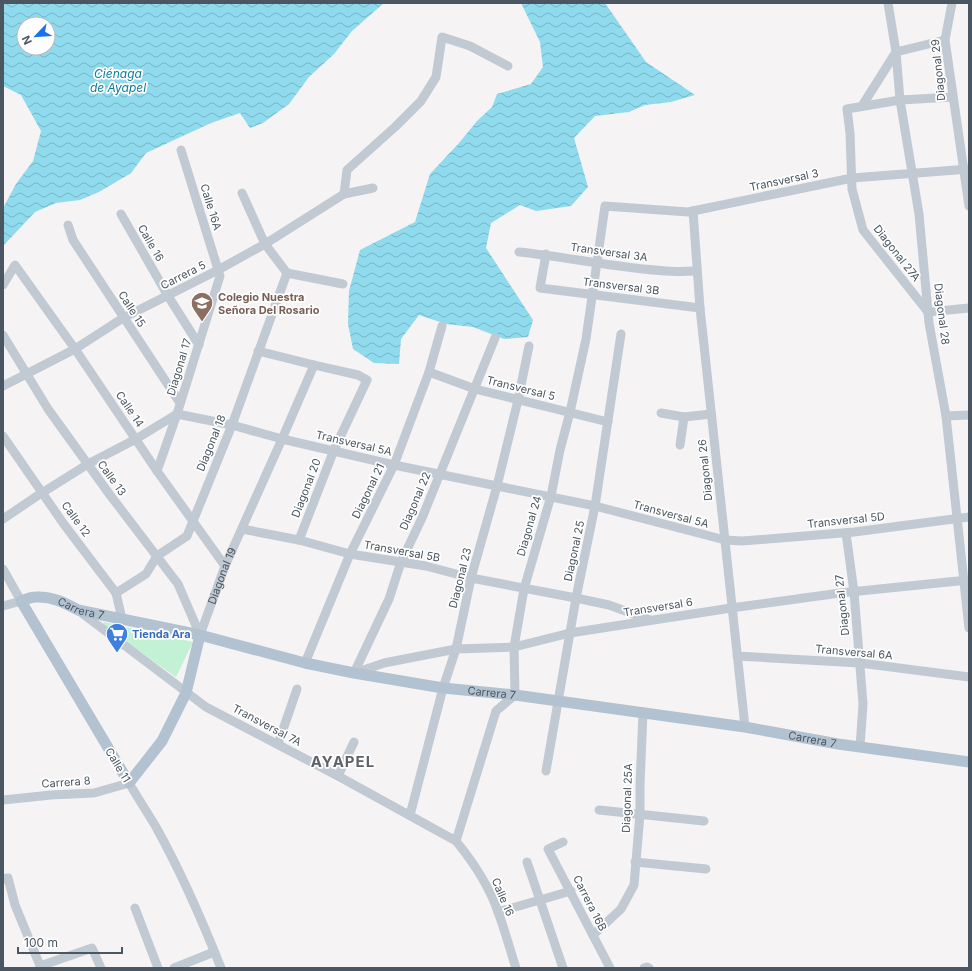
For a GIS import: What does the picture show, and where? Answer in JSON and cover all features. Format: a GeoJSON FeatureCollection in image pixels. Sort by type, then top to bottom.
{"type":"FeatureCollection","features":[{"type":"Feature","properties":{"kind":"main road","name":"Carrera 7"},"geometry":{"type":"LineString","coordinates":[[21,601],[36,597],[51,598],[78,610],[200,635],[306,663],[354,673],[443,688],[515,695],[642,712],[744,727],[860,747],[969,762]]}},
{"type":"Feature","properties":{"kind":"main road","name":"Calle 11"},"geometry":{"type":"LineString","coordinates":[[21,601],[129,783]]}},
{"type":"Feature","properties":{"kind":"main road","name":"Diagonal 19"},"geometry":{"type":"LineString","coordinates":[[129,783],[162,741],[186,693],[200,635]]}},
{"type":"Feature","properties":{"kind":"street","name":"Diagonal 28"},"geometry":{"type":"LineString","coordinates":[[888,3],[896,52],[900,100],[919,214],[928,312],[946,416],[966,580],[969,628]]}},
{"type":"Feature","properties":{"kind":"street","name":"Diagonal 29"},"geometry":{"type":"LineString","coordinates":[[952,3],[945,40],[953,97],[966,169],[969,206]]}},
{"type":"Feature","properties":{"kind":"street"},"geometry":{"type":"LineString","coordinates":[[344,194],[347,170],[395,127],[420,101],[436,78],[442,37],[470,46],[508,66]]}},
{"type":"Feature","properties":{"kind":"street"},"geometry":{"type":"LineString","coordinates":[[862,106],[896,52],[945,40]]}},
{"type":"Feature","properties":{"kind":"street"},"geometry":{"type":"LineString","coordinates":[[862,106],[900,100],[953,97]]}},
{"type":"Feature","properties":{"kind":"street","name":"Diagonal 27A"},"geometry":{"type":"LineString","coordinates":[[862,106],[847,109],[850,133],[852,189],[863,230],[928,312]]}},
{"type":"Feature","properties":{"kind":"street","name":"Calle 16A"},"geometry":{"type":"LineString","coordinates":[[181,150],[218,270]]}},
{"type":"Feature","properties":{"kind":"street","name":"Transversal 3"},"geometry":{"type":"LineString","coordinates":[[605,206],[688,212],[852,178],[966,169]]}},
{"type":"Feature","properties":{"kind":"street","name":"Carrera 5"},"geometry":{"type":"LineString","coordinates":[[3,386],[75,349],[123,318],[218,270],[265,244],[344,194],[373,188]]}},
{"type":"Feature","properties":{"kind":"street"},"geometry":{"type":"LineString","coordinates":[[242,192],[265,244],[287,273],[343,284]]}},
{"type":"Feature","properties":{"kind":"street","name":"Diagonal 24"},"geometry":{"type":"LineString","coordinates":[[515,695],[514,646],[524,589],[550,496],[586,339],[605,206]]}},
{"type":"Feature","properties":{"kind":"street","name":"Diagonal 26"},"geometry":{"type":"LineString","coordinates":[[693,211],[696,271],[744,727]]}},
{"type":"Feature","properties":{"kind":"street","name":"Calle 16"},"geometry":{"type":"LineString","coordinates":[[121,214],[168,296],[199,345]]}},
{"type":"Feature","properties":{"kind":"street","name":"Calle 15"},"geometry":{"type":"LineString","coordinates":[[68,225],[73,240],[180,404]]}},
{"type":"Feature","properties":{"kind":"street","name":"Transversal 3A"},"geometry":{"type":"LineString","coordinates":[[519,252],[546,254],[596,263],[666,271],[696,271]]}},
{"type":"Feature","properties":{"kind":"street","name":"Transversal 3B"},"geometry":{"type":"LineString","coordinates":[[546,254],[540,288],[700,308]]}},
{"type":"Feature","properties":{"kind":"street","name":"Calle 14"},"geometry":{"type":"LineString","coordinates":[[3,285],[15,265],[75,349],[192,521],[225,566]]}},
{"type":"Feature","properties":{"kind":"street","name":"Diagonal 17"},"geometry":{"type":"LineString","coordinates":[[158,471],[220,276],[218,270]]}},
{"type":"Feature","properties":{"kind":"street","name":"Diagonal 18"},"geometry":{"type":"LineString","coordinates":[[116,593],[146,574],[157,556],[187,536],[232,426],[287,273]]}},
{"type":"Feature","properties":{"kind":"street"},"geometry":{"type":"LineString","coordinates":[[928,312],[969,308]]}},
{"type":"Feature","properties":{"kind":"street","name":"Diagonal 21"},"geometry":{"type":"LineString","coordinates":[[306,663],[350,554],[394,465],[429,372],[442,326]]}},
{"type":"Feature","properties":{"kind":"street","name":"Diagonal 25"},"geometry":{"type":"LineString","coordinates":[[546,771],[576,598],[595,506],[621,334]]}},
{"type":"Feature","properties":{"kind":"street","name":"Calle 13"},"geometry":{"type":"LineString","coordinates":[[3,335],[48,409],[178,584],[200,635]]}},
{"type":"Feature","properties":{"kind":"street","name":"Diagonal 22"},"geometry":{"type":"LineString","coordinates":[[354,673],[388,599],[401,562],[422,518],[495,338]]}},
{"type":"Feature","properties":{"kind":"street","name":"Diagonal 23"},"geometry":{"type":"LineString","coordinates":[[410,815],[443,688],[456,649],[471,578],[497,486],[518,400],[529,346]]}},
{"type":"Feature","properties":{"kind":"street"},"geometry":{"type":"LineString","coordinates":[[258,351],[314,365]]}},
{"type":"Feature","properties":{"kind":"street","name":"Diagonal 20"},"geometry":{"type":"LineString","coordinates":[[299,540],[334,450],[367,380],[353,374],[314,365]]}},
{"type":"Feature","properties":{"kind":"street","name":"Diagonal 19"},"geometry":{"type":"LineString","coordinates":[[200,635],[225,566],[314,365]]}},
{"type":"Feature","properties":{"kind":"street","name":"Transversal 5"},"geometry":{"type":"LineString","coordinates":[[429,372],[475,389],[608,422]]}},
{"type":"Feature","properties":{"kind":"street"},"geometry":{"type":"LineString","coordinates":[[661,413],[684,417],[711,414]]}},
{"type":"Feature","properties":{"kind":"street"},"geometry":{"type":"LineString","coordinates":[[3,519],[42,492],[88,464],[136,439],[177,414]]}},
{"type":"Feature","properties":{"kind":"street","name":"Transversal 5A"},"geometry":{"type":"LineString","coordinates":[[177,414],[394,465],[595,506],[725,540]]}},
{"type":"Feature","properties":{"kind":"street"},"geometry":{"type":"LineString","coordinates":[[946,416],[969,415]]}},
{"type":"Feature","properties":{"kind":"street"},"geometry":{"type":"LineString","coordinates":[[680,445],[684,417]]}},
{"type":"Feature","properties":{"kind":"street","name":"Calle 12"},"geometry":{"type":"LineString","coordinates":[[3,436],[116,593],[122,619]]}},
{"type":"Feature","properties":{"kind":"street","name":"Transversal 5D"},"geometry":{"type":"LineString","coordinates":[[725,540],[742,541],[846,533],[969,517]]}},
{"type":"Feature","properties":{"kind":"street","name":"Transversal 5B"},"geometry":{"type":"LineString","coordinates":[[242,529],[299,540],[350,554],[426,566],[471,578],[609,605],[651,620]]}},
{"type":"Feature","properties":{"kind":"street","name":"Diagonal 27"},"geometry":{"type":"LineString","coordinates":[[846,533],[854,592],[863,704],[860,747]]}},
{"type":"Feature","properties":{"kind":"street","name":"Calle 11"},"geometry":{"type":"LineString","coordinates":[[3,569],[21,601]]}},
{"type":"Feature","properties":{"kind":"street","name":"Transversal 6"},"geometry":{"type":"LineString","coordinates":[[354,673],[384,663],[456,649],[514,646],[570,633],[731,608],[840,593],[966,580]]}},
{"type":"Feature","properties":{"kind":"street"},"geometry":{"type":"LineString","coordinates":[[3,606],[21,601]]}},
{"type":"Feature","properties":{"kind":"street","name":"Transversal 7A"},"geometry":{"type":"LineString","coordinates":[[78,610],[206,707],[338,776],[456,841]]}},
{"type":"Feature","properties":{"kind":"street","name":"Transversal 6A"},"geometry":{"type":"LineString","coordinates":[[737,656],[860,663],[969,677]]}},
{"type":"Feature","properties":{"kind":"street"},"geometry":{"type":"LineString","coordinates":[[278,744],[297,689]]}},
{"type":"Feature","properties":{"kind":"street"},"geometry":{"type":"LineString","coordinates":[[456,841],[496,711],[515,695]]}},
{"type":"Feature","properties":{"kind":"street","name":"Diagonal 25A"},"geometry":{"type":"LineString","coordinates":[[593,935],[621,909],[634,885],[640,814],[642,712]]}},
{"type":"Feature","properties":{"kind":"street"},"geometry":{"type":"LineString","coordinates":[[338,776],[354,742]]}},
{"type":"Feature","properties":{"kind":"street","name":"Calle 11"},"geometry":{"type":"LineString","coordinates":[[129,783],[155,826],[175,864],[221,968]]}},
{"type":"Feature","properties":{"kind":"street","name":"Carrera 8"},"geometry":{"type":"LineString","coordinates":[[3,800],[51,794],[94,793],[129,783]]}},
{"type":"Feature","properties":{"kind":"street"},"geometry":{"type":"LineString","coordinates":[[599,810],[704,821]]}},
{"type":"Feature","properties":{"kind":"street","name":"Calle 16"},"geometry":{"type":"LineString","coordinates":[[456,841],[468,855],[482,876],[498,912],[516,968]]}},
{"type":"Feature","properties":{"kind":"street","name":"Carrera 16B"},"geometry":{"type":"LineString","coordinates":[[563,842],[548,849],[610,968]]}},
{"type":"Feature","properties":{"kind":"street"},"geometry":{"type":"LineString","coordinates":[[527,862],[564,968]]}},
{"type":"Feature","properties":{"kind":"street"},"geometry":{"type":"LineString","coordinates":[[635,862],[706,869]]}},
{"type":"Feature","properties":{"kind":"street"},"geometry":{"type":"LineString","coordinates":[[6,879],[41,967],[92,948],[101,968]]}},
{"type":"Feature","properties":{"kind":"street"},"geometry":{"type":"LineString","coordinates":[[498,912],[570,891]]}},
{"type":"Feature","properties":{"kind":"street"},"geometry":{"type":"LineString","coordinates":[[135,908],[158,968]]}},
{"type":"Feature","properties":{"kind":"street"},"geometry":{"type":"LineString","coordinates":[[174,968],[214,952]]}},
{"type":"Feature","properties":{"kind":"green space"},"geometry":{"type":"Polygon","coordinates":[[[104,622],[193,642],[176,677],[102,625],[104,622]]]}},
{"type":"Feature","properties":{"kind":"water","name":"Ciénaga de Ayapel"},"geometry":{"type":"Polygon","coordinates":[[[3,3],[384,3],[352,31],[334,54],[309,77],[289,104],[263,123],[250,128],[240,113],[211,123],[146,153],[131,173],[99,192],[80,200],[56,203],[35,212],[3,246],[3,208],[16,184],[33,161],[41,131],[21,95],[3,86],[3,3]]]}},
{"type":"Feature","properties":{"kind":"water"},"geometry":{"type":"Polygon","coordinates":[[[521,3],[605,3],[646,62],[695,95],[671,102],[645,105],[629,112],[595,116],[574,138],[588,187],[571,206],[536,211],[520,205],[491,223],[486,248],[533,320],[528,337],[504,339],[473,327],[446,324],[419,315],[401,339],[399,364],[374,363],[353,349],[348,324],[349,291],[360,250],[415,222],[430,174],[477,121],[492,107],[497,94],[531,84],[543,67],[540,42],[521,3]]]}},
{"type":"Feature","properties":{"kind":"place","name":"Colegio Nuestra Señora Del Rosario"},"geometry":{"type":"Point","coordinates":[202,322]}},
{"type":"Feature","properties":{"kind":"place","name":"Tienda Ara"},"geometry":{"type":"Point","coordinates":[117,654]}},
{"type":"Feature","properties":{"kind":"district","name":"AYAPEL"},"geometry":{"type":"Point","coordinates":[343,762]}}]}
